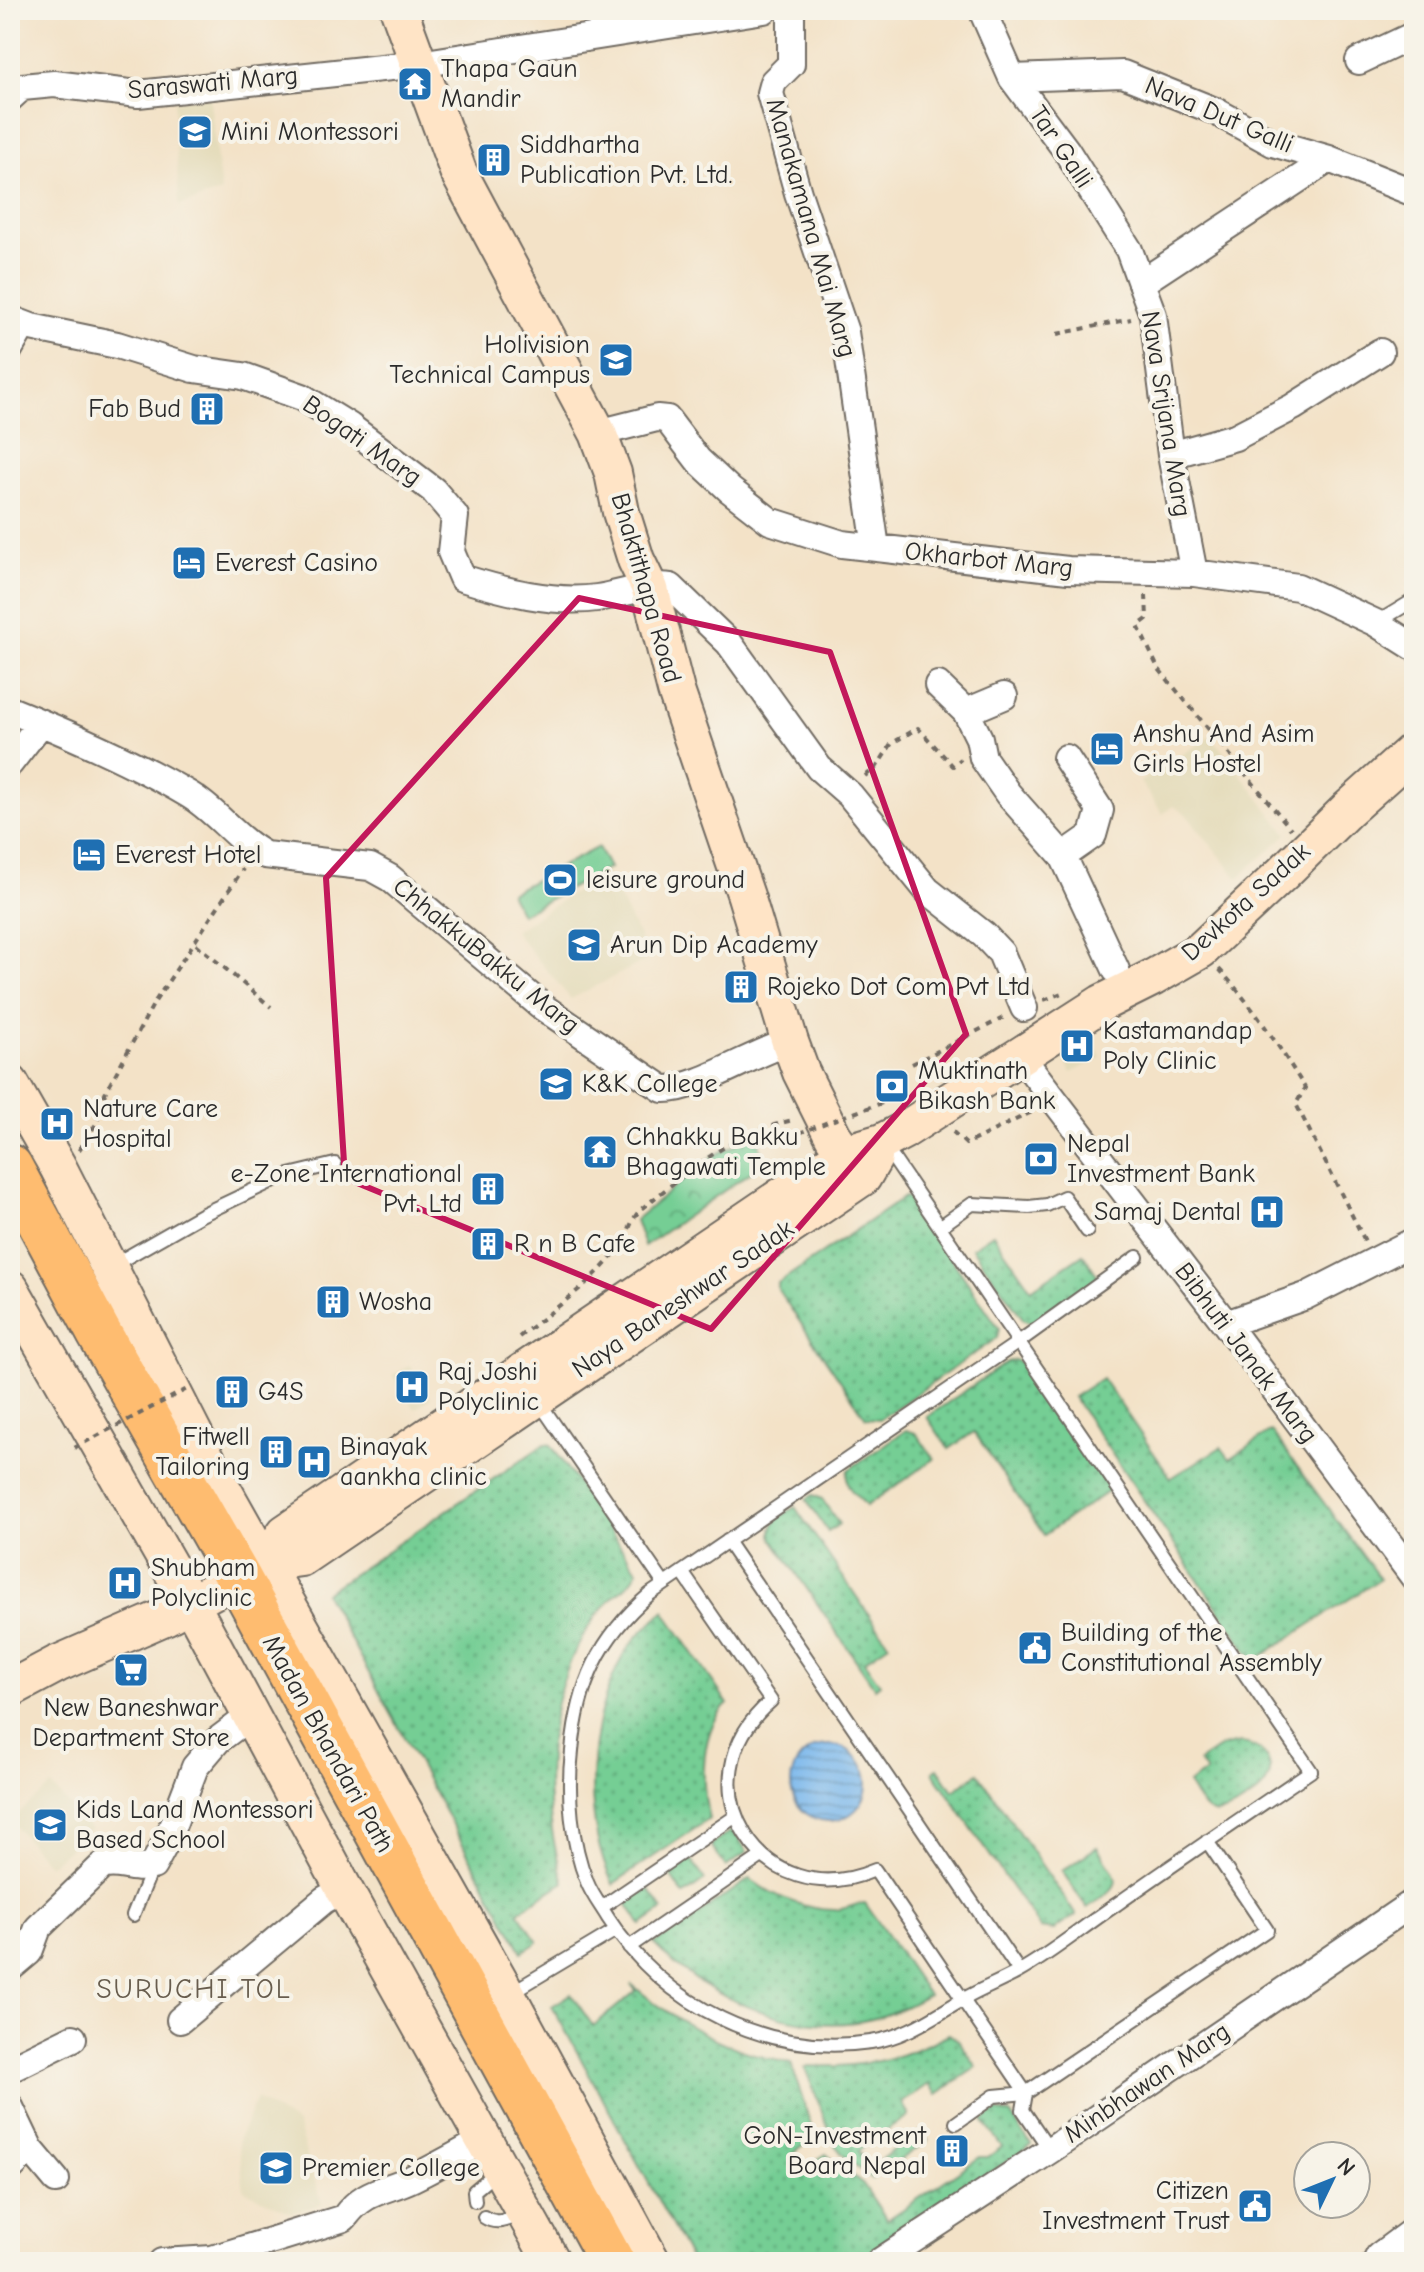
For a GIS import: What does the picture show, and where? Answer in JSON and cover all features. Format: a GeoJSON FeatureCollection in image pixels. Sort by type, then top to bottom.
{"type":"FeatureCollection","features":[{"type":"Feature","properties":{"kind":"highway","name":"Madan Bhandari Path"},"geometry":{"type":"LineString","coordinates":[[10,1167],[99,1333],[437,1997],[491,2015],[612,2262]]}},
{"type":"Feature","properties":{"kind":"highway","name":"Madan Bhandari Path"},"geometry":{"type":"LineString","coordinates":[[10,1228],[69,1339],[227,1585]]}},
{"type":"Feature","properties":{"kind":"highway","name":"Madan Bhandari Path"},"geometry":{"type":"LineString","coordinates":[[491,2015],[586,2262]]}},
{"type":"Feature","properties":{"kind":"street","name":"Bhaktithapa Road"},"geometry":{"type":"LineString","coordinates":[[399,10],[458,171],[598,433],[613,473],[636,560],[650,589],[676,691],[746,896],[790,1042],[823,1120],[854,1165]]}},
{"type":"Feature","properties":{"kind":"street","name":"Saraswati Marg"},"geometry":{"type":"LineString","coordinates":[[10,98],[22,87],[54,84],[138,94],[419,64],[764,10]]}},
{"type":"Feature","properties":{"kind":"street","name":"Manakamana Mai Marg"},"geometry":{"type":"LineString","coordinates":[[791,10],[791,64],[773,82],[770,93],[798,193],[845,332],[876,548]]}},
{"type":"Feature","properties":{"kind":"street","name":"Tar Galli"},"geometry":{"type":"LineString","coordinates":[[982,10],[1012,78],[1066,150],[1129,250],[1141,283]]}},
{"type":"Feature","properties":{"kind":"street"},"geometry":{"type":"LineString","coordinates":[[1359,61],[1414,35]]}},
{"type":"Feature","properties":{"kind":"street","name":"Nava Dut Galli"},"geometry":{"type":"LineString","coordinates":[[1012,78],[1123,74],[1215,111],[1273,143],[1329,159]]}},
{"type":"Feature","properties":{"kind":"street"},"geometry":{"type":"LineString","coordinates":[[1329,159],[1414,193]]}},
{"type":"Feature","properties":{"kind":"street","name":"Nava Srijana Marg"},"geometry":{"type":"LineString","coordinates":[[1194,573],[1171,455],[1153,315],[1141,283],[1329,159]]}},
{"type":"Feature","properties":{"kind":"street","name":"Bogati Marg"},"geometry":{"type":"LineString","coordinates":[[20,323],[117,345],[194,369],[243,376],[302,397],[349,426],[433,490],[455,516],[451,552],[462,578],[543,598],[595,599],[650,589]]}},
{"type":"Feature","properties":{"kind":"street"},"geometry":{"type":"LineString","coordinates":[[1171,455],[1235,437],[1293,407],[1380,352]]}},
{"type":"Feature","properties":{"kind":"street","name":"Okharbot Marg"},"geometry":{"type":"LineString","coordinates":[[598,433],[657,418],[667,419],[698,460],[770,521],[842,544],[1068,570],[1194,573],[1298,587],[1376,623],[1414,647]]}},
{"type":"Feature","properties":{"kind":"street"},"geometry":{"type":"LineString","coordinates":[[650,589],[671,587],[729,643],[819,768],[850,795],[927,890],[984,935],[1001,953],[1024,1008]]}},
{"type":"Feature","properties":{"kind":"street"},"geometry":{"type":"LineString","coordinates":[[938,685],[966,712],[983,758],[1008,794],[1063,856],[1116,970]]}},
{"type":"Feature","properties":{"kind":"street"},"geometry":{"type":"LineString","coordinates":[[966,712],[1004,696]]}},
{"type":"Feature","properties":{"kind":"street"},"geometry":{"type":"LineString","coordinates":[[10,710],[71,735],[190,794],[255,850]]}},
{"type":"Feature","properties":{"kind":"street"},"geometry":{"type":"LineString","coordinates":[[10,763],[41,723]]}},
{"type":"Feature","properties":{"kind":"street","name":"Devkota Sadak"},"geometry":{"type":"LineString","coordinates":[[854,1165],[882,1142],[1019,1054],[1102,1003],[1201,950],[1414,750]]}},
{"type":"Feature","properties":{"kind":"street"},"geometry":{"type":"LineString","coordinates":[[1063,856],[1093,835],[1100,810],[1066,758]]}},
{"type":"Feature","properties":{"kind":"street","name":"ChhakkuBakku Marg"},"geometry":{"type":"LineString","coordinates":[[255,850],[265,855],[370,867],[390,878],[544,1008],[663,1089],[680,1089],[768,1048],[790,1042]]}},
{"type":"Feature","properties":{"kind":"street","name":"Bibhuti Janak Marg"},"geometry":{"type":"LineString","coordinates":[[1019,1054],[1226,1324],[1414,1577]]}},
{"type":"Feature","properties":{"kind":"street"},"geometry":{"type":"LineString","coordinates":[[10,1083],[58,1167],[221,1485],[227,1585],[250,1716],[344,1889],[437,1997],[494,2154],[552,2262]]}},
{"type":"Feature","properties":{"kind":"street","name":"Naya Baneshwar Sadak"},"geometry":{"type":"LineString","coordinates":[[227,1585],[285,1533],[854,1165]]}},
{"type":"Feature","properties":{"kind":"street","name":"Naya Baneshwar Sadak"},"geometry":{"type":"LineString","coordinates":[[227,1585],[301,1558],[537,1399],[854,1165]]}},
{"type":"Feature","properties":{"kind":"street"},"geometry":{"type":"LineString","coordinates":[[1226,1324],[1306,1296],[1414,1241]]}},
{"type":"Feature","properties":{"kind":"street"},"geometry":{"type":"LineString","coordinates":[[10,1288],[227,1585],[491,2015],[652,2262]]}},
{"type":"Feature","properties":{"kind":"street"},"geometry":{"type":"LineString","coordinates":[[10,1689],[227,1585]]}},
{"type":"Feature","properties":{"kind":"street"},"geometry":{"type":"LineString","coordinates":[[10,1968],[29,1952],[38,1928],[102,1866],[111,1863],[139,1870],[153,1866],[167,1840],[195,1767],[218,1740],[250,1716]]}},
{"type":"Feature","properties":{"kind":"street"},"geometry":{"type":"LineString","coordinates":[[180,2020],[324,1900],[344,1889]]}},
{"type":"Feature","properties":{"kind":"street","name":"Minbhawan Marg"},"geometry":{"type":"LineString","coordinates":[[879,2262],[1412,1907]]}},
{"type":"Feature","properties":{"kind":"street"},"geometry":{"type":"LineString","coordinates":[[10,2069],[73,2038]]}},
{"type":"Feature","properties":{"kind":"street"},"geometry":{"type":"LineString","coordinates":[[10,2107],[30,2149],[56,2180]]}},
{"type":"Feature","properties":{"kind":"street"},"geometry":{"type":"LineString","coordinates":[[10,2168],[30,2149]]}},
{"type":"Feature","properties":{"kind":"street"},"geometry":{"type":"LineString","coordinates":[[162,2262],[212,2259],[344,2218],[354,2203],[369,2193],[494,2154]]}},
{"type":"Feature","properties":{"kind":"street"},"geometry":{"type":"LineString","coordinates":[[1376,2262],[1379,2256],[1414,2230]]}},
{"type":"Feature","properties":{"kind":"lane"},"geometry":{"type":"LineString","coordinates":[[10,362],[20,323]]}},
{"type":"Feature","properties":{"kind":"lane"},"geometry":{"type":"LineString","coordinates":[[1376,623],[1414,600]]}},
{"type":"Feature","properties":{"kind":"lane"},"geometry":{"type":"LineString","coordinates":[[882,1142],[1020,1341],[1311,1771],[1019,1971],[908,2031],[875,2041],[842,2045],[810,2044],[750,2030],[700,2007],[661,1981],[616,1930],[587,1881],[576,1842],[570,1790],[574,1730],[590,1670],[605,1641],[625,1615],[664,1584],[1020,1341],[1137,1257]]}},
{"type":"Feature","properties":{"kind":"lane"},"geometry":{"type":"LineString","coordinates":[[122,1260],[201,1215],[281,1177],[335,1164]]}},
{"type":"Feature","properties":{"kind":"lane"},"geometry":{"type":"LineString","coordinates":[[941,1226],[972,1204],[1029,1207],[1047,1205],[1064,1197],[1087,1231]]}},
{"type":"Feature","properties":{"kind":"lane"},"geometry":{"type":"LineString","coordinates":[[537,1399],[664,1584]]}},
{"type":"Feature","properties":{"kind":"lane"},"geometry":{"type":"LineString","coordinates":[[727,1541],[1019,1971]]}},
{"type":"Feature","properties":{"kind":"lane"},"geometry":{"type":"LineString","coordinates":[[682,1572],[771,1701],[747,1726],[733,1757],[730,1792],[736,1816],[748,1840],[762,1856],[788,1873],[821,1882],[856,1879],[875,1870],[1026,2093],[1023,2110],[1050,2150]]}},
{"type":"Feature","properties":{"kind":"lane"},"geometry":{"type":"LineString","coordinates":[[602,1907],[736,1816]]}},
{"type":"Feature","properties":{"kind":"lane"},"geometry":{"type":"LineString","coordinates":[[956,2123],[994,2096],[1026,2093],[1267,1930],[1207,1841]]}},
{"type":"Feature","properties":{"kind":"lane"},"geometry":{"type":"LineString","coordinates":[[629,1947],[762,1856]]}},
{"type":"Feature","properties":{"kind":"lane"},"geometry":{"type":"LineString","coordinates":[[133,1915],[153,1866]]}},
{"type":"Feature","properties":{"kind":"lane"},"geometry":{"type":"LineString","coordinates":[[491,2015],[616,1930]]}},
{"type":"Feature","properties":{"kind":"lane"},"geometry":{"type":"LineString","coordinates":[[475,2201],[474,2191],[494,2154]]}},
{"type":"Feature","properties":{"kind":"lane"},"geometry":{"type":"LineString","coordinates":[[484,2217],[503,2222],[525,2211]]}},
{"type":"Feature","properties":{"kind":"path"},"geometry":{"type":"LineString","coordinates":[[1057,334],[1153,315]]}},
{"type":"Feature","properties":{"kind":"path"},"geometry":{"type":"LineString","coordinates":[[1145,587],[1147,619],[1138,626],[1158,668],[1293,831]]}},
{"type":"Feature","properties":{"kind":"path"},"geometry":{"type":"LineString","coordinates":[[850,795],[862,787],[863,778],[876,768],[892,743],[918,728],[953,766],[980,744]]}},
{"type":"Feature","properties":{"kind":"path"},"geometry":{"type":"LineString","coordinates":[[81,1148],[96,1124],[105,1093],[154,1003],[196,944],[255,850]]}},
{"type":"Feature","properties":{"kind":"path"},"geometry":{"type":"LineString","coordinates":[[196,944],[271,1007]]}},
{"type":"Feature","properties":{"kind":"path"},"geometry":{"type":"LineString","coordinates":[[1201,950],[1237,988],[1305,1088],[1296,1104],[1375,1261]]}},
{"type":"Feature","properties":{"kind":"path"},"geometry":{"type":"LineString","coordinates":[[912,1064],[1024,1008],[1075,988]]}},
{"type":"Feature","properties":{"kind":"path"},"geometry":{"type":"LineString","coordinates":[[787,1138],[823,1120],[882,1103]]}},
{"type":"Feature","properties":{"kind":"path"},"geometry":{"type":"LineString","coordinates":[[514,1341],[595,1273],[621,1245],[632,1218],[641,1209],[716,1150],[759,1128],[823,1120]]}},
{"type":"Feature","properties":{"kind":"path"},"geometry":{"type":"LineString","coordinates":[[74,1448],[189,1388]]}},
{"type":"Feature","properties":{"kind":"highlighted area"},"geometry":{"type":"Polygon","coordinates":[[[579,598],[830,652],[966,1034],[711,1329],[345,1178],[326,878],[579,598]]]}},
{"type":"Feature","properties":{"kind":"shaded area","name":"Mini Montessori"},"geometry":{"type":"Polygon","coordinates":[[[209,93],[221,192],[179,206],[174,102],[209,93]]]}},
{"type":"Feature","properties":{"kind":"shaded area"},"geometry":{"type":"Polygon","coordinates":[[[1211,736],[1287,834],[1238,878],[1185,813],[1173,806],[1163,814],[1140,782],[1211,736]]]}},
{"type":"Feature","properties":{"kind":"shaded area","name":"Arun Dip Academy"},"geometry":{"type":"Polygon","coordinates":[[[606,872],[650,958],[571,999],[514,931],[606,872]]]}},
{"type":"Feature","properties":{"kind":"shaded area","name":"Kastamandap Poly Clinic"},"geometry":{"type":"Polygon","coordinates":[[[1082,1020],[1101,1058],[1071,1073],[1053,1034],[1082,1020]]]}},
{"type":"Feature","properties":{"kind":"shaded area","name":"Raj Joshi Polyclinic"},"geometry":{"type":"Polygon","coordinates":[[[410,1365],[431,1398],[415,1409],[393,1375],[410,1365]]]}},
{"type":"Feature","properties":{"kind":"shaded area","name":"Kids Land Montessori Based School"},"geometry":{"type":"Polygon","coordinates":[[[51,1786],[91,1829],[49,1866],[10,1820],[51,1786]]]}},
{"type":"Feature","properties":{"kind":"shaded area","name":"Premier College"},"geometry":{"type":"Polygon","coordinates":[[[256,2099],[297,2124],[322,2204],[291,2213],[244,2190],[238,2140],[256,2099]]]}},
{"type":"Feature","properties":{"kind":"green space","name":"leisure ground"},"geometry":{"type":"Polygon","coordinates":[[[598,847],[609,868],[521,914],[510,893],[598,847]]]}},
{"type":"Feature","properties":{"kind":"green space"},"geometry":{"type":"Polygon","coordinates":[[[757,1134],[764,1163],[644,1246],[635,1220],[711,1157],[757,1134]]]}},
{"type":"Feature","properties":{"kind":"green space"},"geometry":{"type":"Polygon","coordinates":[[[905,1197],[910,1199],[999,1328],[997,1338],[880,1419],[866,1418],[778,1290],[778,1283],[905,1197]]]}},
{"type":"Feature","properties":{"kind":"green space"},"geometry":{"type":"Polygon","coordinates":[[[993,1234],[1031,1289],[1083,1254],[1099,1278],[1034,1324],[1024,1320],[972,1248],[993,1234]]]}},
{"type":"Feature","properties":{"kind":"green space"},"geometry":{"type":"Polygon","coordinates":[[[1015,1360],[1024,1365],[1110,1490],[1044,1535],[974,1432],[949,1449],[927,1417],[1007,1362],[1015,1360]]]}},
{"type":"Feature","properties":{"kind":"green space"},"geometry":{"type":"Polygon","coordinates":[[[1102,1378],[1171,1478],[1221,1447],[1230,1459],[1271,1431],[1380,1579],[1254,1661],[1073,1397],[1102,1378]]]}},
{"type":"Feature","properties":{"kind":"green space"},"geometry":{"type":"Polygon","coordinates":[[[906,1430],[916,1433],[934,1459],[866,1506],[849,1487],[848,1470],[906,1430]]]}},
{"type":"Feature","properties":{"kind":"green space"},"geometry":{"type":"Polygon","coordinates":[[[545,1444],[551,1445],[637,1570],[633,1579],[609,1601],[588,1627],[571,1659],[560,1690],[553,1721],[548,1787],[556,1851],[564,1882],[518,1912],[538,1942],[522,1952],[325,1593],[545,1444]]]}},
{"type":"Feature","properties":{"kind":"green space"},"geometry":{"type":"Polygon","coordinates":[[[813,1495],[822,1499],[839,1524],[828,1532],[806,1499],[813,1495]]]}},
{"type":"Feature","properties":{"kind":"green space"},"geometry":{"type":"Polygon","coordinates":[[[795,1507],[889,1644],[864,1661],[880,1684],[875,1688],[773,1539],[775,1523],[795,1507]]]}},
{"type":"Feature","properties":{"kind":"green space"},"geometry":{"type":"Polygon","coordinates":[[[664,1611],[728,1704],[719,1715],[707,1742],[704,1774],[709,1819],[613,1884],[596,1830],[592,1769],[596,1739],[611,1681],[623,1656],[636,1638],[664,1611]]]}},
{"type":"Feature","properties":{"kind":"green space"},"geometry":{"type":"Polygon","coordinates":[[[1241,1743],[1255,1747],[1265,1756],[1270,1768],[1269,1776],[1257,1793],[1242,1804],[1226,1812],[1213,1813],[1202,1805],[1188,1784],[1206,1772],[1199,1762],[1221,1747],[1241,1743]]]}},
{"type":"Feature","properties":{"kind":"green space"},"geometry":{"type":"Polygon","coordinates":[[[938,1768],[953,1791],[978,1773],[1076,1915],[1054,1930],[1040,1928],[933,1772],[938,1768]]]}},
{"type":"Feature","properties":{"kind":"green space"},"geometry":{"type":"Polygon","coordinates":[[[733,1830],[747,1852],[726,1867],[711,1845],[733,1830]]]}},
{"type":"Feature","properties":{"kind":"green space"},"geometry":{"type":"Polygon","coordinates":[[[1097,1847],[1116,1882],[1108,1893],[1087,1908],[1062,1871],[1097,1847]]]}},
{"type":"Feature","properties":{"kind":"green space"},"geometry":{"type":"Polygon","coordinates":[[[691,1859],[705,1880],[684,1895],[669,1874],[691,1859]]]}},
{"type":"Feature","properties":{"kind":"green space"},"geometry":{"type":"Polygon","coordinates":[[[750,1879],[779,1896],[812,1908],[834,1910],[865,1903],[928,1995],[872,2019],[813,2023],[783,2018],[726,1997],[675,1964],[654,1944],[750,1879]]]}},
{"type":"Feature","properties":{"kind":"green space"},"geometry":{"type":"Polygon","coordinates":[[[648,1888],[663,1910],[641,1925],[627,1903],[648,1888]]]}},
{"type":"Feature","properties":{"kind":"green space"},"geometry":{"type":"Polygon","coordinates":[[[631,1984],[686,2023],[726,2044],[791,2063],[815,2138],[790,2156],[800,2171],[826,2154],[863,2184],[887,2220],[980,2157],[988,2157],[1002,2147],[983,2120],[997,2111],[1010,2114],[1031,2145],[859,2262],[692,2262],[552,2006],[571,1994],[593,2026],[636,1991],[631,1984]]]}},
{"type":"Feature","properties":{"kind":"green space"},"geometry":{"type":"Polygon","coordinates":[[[949,2034],[959,2041],[977,2067],[937,2094],[929,2084],[902,2103],[909,2115],[858,2151],[870,2167],[921,2131],[928,2141],[872,2179],[835,2145],[805,2068],[881,2060],[914,2050],[949,2034]]]}},
{"type":"Feature","properties":{"kind":"water"},"geometry":{"type":"Polygon","coordinates":[[[829,1745],[844,1748],[856,1756],[864,1768],[867,1783],[864,1798],[856,1810],[844,1818],[829,1821],[814,1818],[802,1810],[794,1798],[791,1783],[794,1768],[802,1756],[814,1748],[829,1745]]]}},
{"type":"Feature","properties":{"kind":"place","name":"Thapa Gaun Mandir"},"geometry":{"type":"Point","coordinates":[415,84]}},
{"type":"Feature","properties":{"kind":"place","name":"Mini Montessori"},"geometry":{"type":"Point","coordinates":[195,132]}},
{"type":"Feature","properties":{"kind":"place","name":"Siddhartha Publication Pvt. Ltd."},"geometry":{"type":"Point","coordinates":[494,160]}},
{"type":"Feature","properties":{"kind":"place","name":"Holivision Technical Campus"},"geometry":{"type":"Point","coordinates":[616,360]}},
{"type":"Feature","properties":{"kind":"place","name":"Fab Bud"},"geometry":{"type":"Point","coordinates":[207,409]}},
{"type":"Feature","properties":{"kind":"place","name":"Everest Casino"},"geometry":{"type":"Point","coordinates":[189,563]}},
{"type":"Feature","properties":{"kind":"place","name":"Anshu And Asim Girls Hostel"},"geometry":{"type":"Point","coordinates":[1107,749]}},
{"type":"Feature","properties":{"kind":"place","name":"Everest Hotel"},"geometry":{"type":"Point","coordinates":[89,855]}},
{"type":"Feature","properties":{"kind":"place","name":"leisure ground"},"geometry":{"type":"Point","coordinates":[560,880]}},
{"type":"Feature","properties":{"kind":"place","name":"Arun Dip Academy"},"geometry":{"type":"Point","coordinates":[584,945]}},
{"type":"Feature","properties":{"kind":"place","name":"Rojeko Dot Com Pvt Ltd"},"geometry":{"type":"Point","coordinates":[741,987]}},
{"type":"Feature","properties":{"kind":"place","name":"Kastamandap Poly Clinic"},"geometry":{"type":"Point","coordinates":[1077,1046]}},
{"type":"Feature","properties":{"kind":"place","name":"K&K College"},"geometry":{"type":"Point","coordinates":[556,1084]}},
{"type":"Feature","properties":{"kind":"place","name":"Muktinath Bikash Bank"},"geometry":{"type":"Point","coordinates":[892,1086]}},
{"type":"Feature","properties":{"kind":"place","name":"Nature Care Hospital"},"geometry":{"type":"Point","coordinates":[57,1124]}},
{"type":"Feature","properties":{"kind":"place","name":"Chhakku Bakku Bhagawati Temple"},"geometry":{"type":"Point","coordinates":[600,1152]}},
{"type":"Feature","properties":{"kind":"place","name":"Nepal Investment Bank"},"geometry":{"type":"Point","coordinates":[1041,1159]}},
{"type":"Feature","properties":{"kind":"place","name":"e-Zone International Pvt. Ltd"},"geometry":{"type":"Point","coordinates":[488,1189]}},
{"type":"Feature","properties":{"kind":"place","name":"Samaj Dental"},"geometry":{"type":"Point","coordinates":[1267,1212]}},
{"type":"Feature","properties":{"kind":"place","name":"R n B Cafe"},"geometry":{"type":"Point","coordinates":[488,1244]}},
{"type":"Feature","properties":{"kind":"place","name":"Wosha"},"geometry":{"type":"Point","coordinates":[333,1302]}},
{"type":"Feature","properties":{"kind":"place","name":"Raj Joshi Polyclinic"},"geometry":{"type":"Point","coordinates":[412,1387]}},
{"type":"Feature","properties":{"kind":"place","name":"G4S"},"geometry":{"type":"Point","coordinates":[232,1392]}},
{"type":"Feature","properties":{"kind":"place","name":"Fitwell Tailoring"},"geometry":{"type":"Point","coordinates":[276,1452]}},
{"type":"Feature","properties":{"kind":"place","name":"Binayak aankha clinic"},"geometry":{"type":"Point","coordinates":[314,1462]}},
{"type":"Feature","properties":{"kind":"place","name":"Shubham Polyclinic"},"geometry":{"type":"Point","coordinates":[125,1583]}},
{"type":"Feature","properties":{"kind":"place","name":"Building of the Constitutional Assembly"},"geometry":{"type":"Point","coordinates":[1035,1648]}},
{"type":"Feature","properties":{"kind":"place","name":"New Baneshwar Department Store"},"geometry":{"type":"Point","coordinates":[131,1670]}},
{"type":"Feature","properties":{"kind":"place","name":"Kids Land Montessori Based School"},"geometry":{"type":"Point","coordinates":[50,1825]}},
{"type":"Feature","properties":{"kind":"place","name":"GoN-Investment Board Nepal"},"geometry":{"type":"Point","coordinates":[952,2151]}},
{"type":"Feature","properties":{"kind":"place","name":"Premier College"},"geometry":{"type":"Point","coordinates":[276,2168]}},
{"type":"Feature","properties":{"kind":"place","name":"Citizen Investment Trust"},"geometry":{"type":"Point","coordinates":[1255,2206]}},
{"type":"Feature","properties":{"kind":"district","name":"SURUCHI TOL"},"geometry":{"type":"Point","coordinates":[194,1989]}}]}
